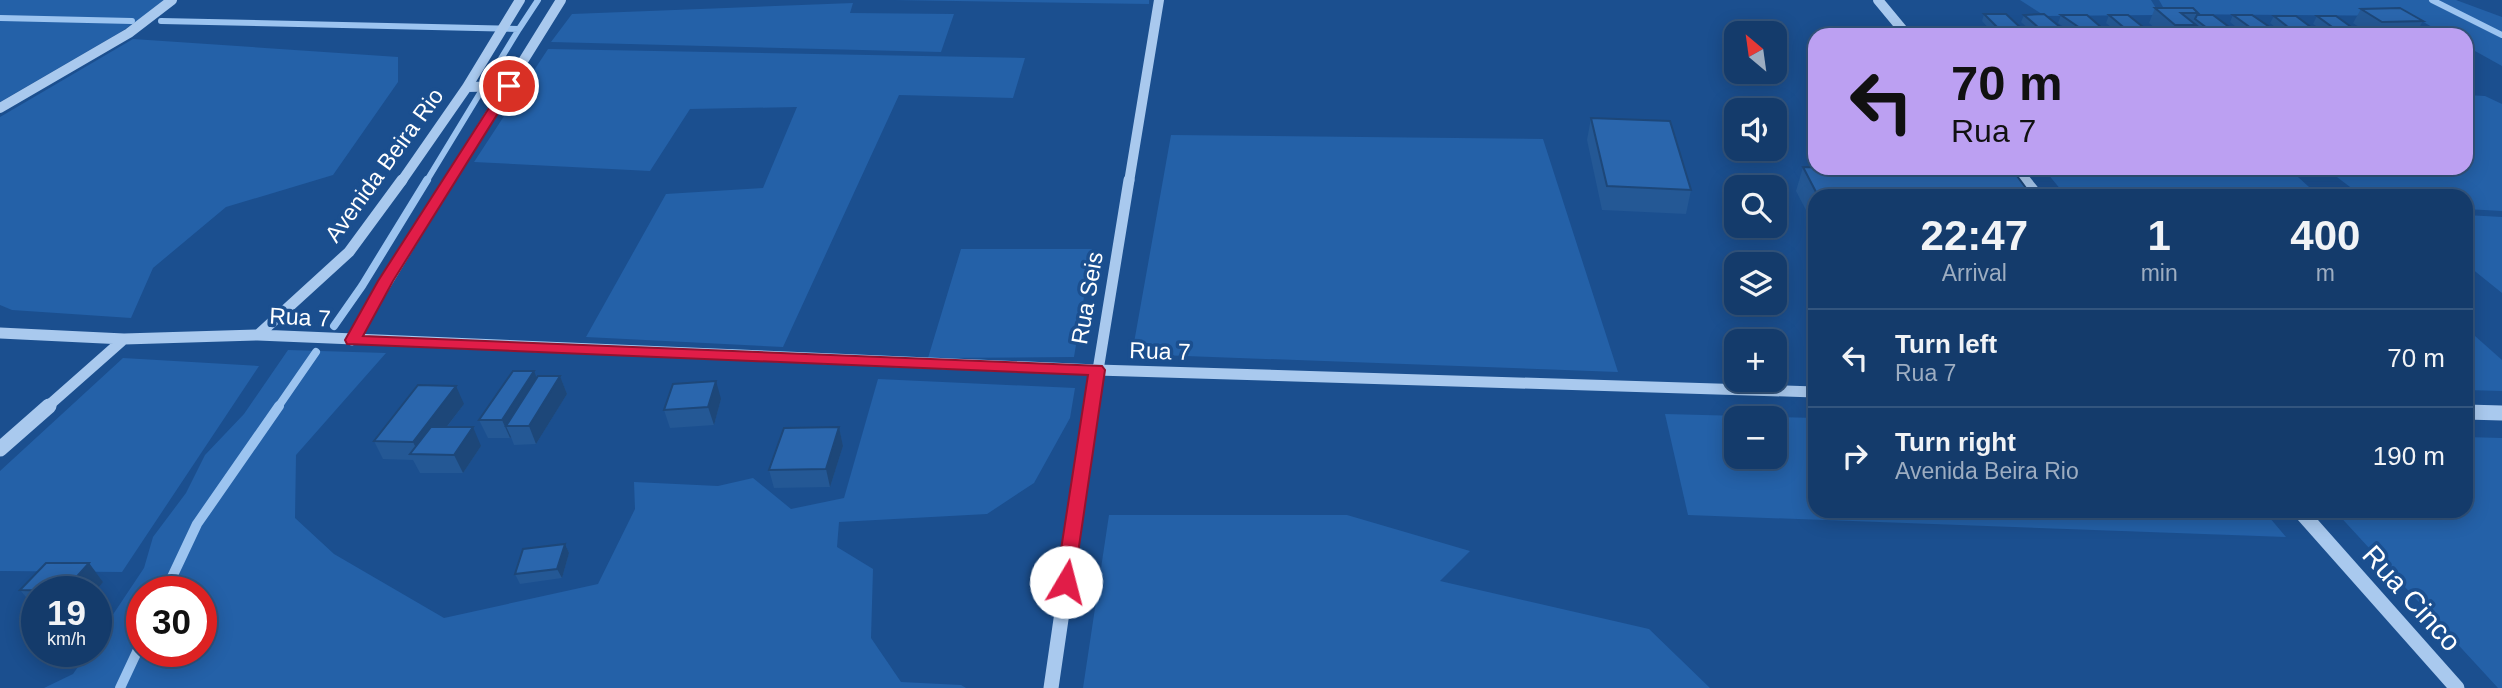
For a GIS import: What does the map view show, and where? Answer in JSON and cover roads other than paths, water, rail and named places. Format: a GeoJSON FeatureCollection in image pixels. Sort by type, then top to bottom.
{"type":"FeatureCollection","features":[{"type":"Feature","properties":{"kind":"street"},"geometry":{"type":"LineString","coordinates":[[0,108],[129,33],[172,0]]}},
{"type":"Feature","properties":{"kind":"street","name":"Avenida Beira Rio"},"geometry":{"type":"LineString","coordinates":[[258,335],[349,252],[471,88],[501,29],[520,0]]}},
{"type":"Feature","properties":{"kind":"street"},"geometry":{"type":"LineString","coordinates":[[352,340],[561,0]]}},
{"type":"Feature","properties":{"kind":"street","name":"Rua Seis"},"geometry":{"type":"LineString","coordinates":[[1051,688],[1097,370],[1159,0]]}},
{"type":"Feature","properties":{"kind":"street"},"geometry":{"type":"LineString","coordinates":[[1878,0],[1901,28]]}},
{"type":"Feature","properties":{"kind":"street"},"geometry":{"type":"LineString","coordinates":[[471,88],[509,86]]}},
{"type":"Feature","properties":{"kind":"street"},"geometry":{"type":"LineString","coordinates":[[2021,175],[2032,189]]}},
{"type":"Feature","properties":{"kind":"street","name":"Rua 7"},"geometry":{"type":"LineString","coordinates":[[0,333],[124,338],[258,335],[1097,370],[1808,392]]}},
{"type":"Feature","properties":{"kind":"street"},"geometry":{"type":"LineString","coordinates":[[0,449],[124,338]]}},
{"type":"Feature","properties":{"kind":"street"},"geometry":{"type":"LineString","coordinates":[[2473,412],[2502,413]]}},
{"type":"Feature","properties":{"kind":"street","name":"Rua Cinco"},"geometry":{"type":"LineString","coordinates":[[2306,518],[2457,688]]}},
{"type":"Feature","properties":{"kind":"waterway"},"geometry":{"type":"LineString","coordinates":[[519,29],[538,0]]}},
{"type":"Feature","properties":{"kind":"waterway"},"geometry":{"type":"LineString","coordinates":[[2432,0],[2502,35]]}},
{"type":"Feature","properties":{"kind":"waterway"},"geometry":{"type":"LineString","coordinates":[[0,18],[132,21]]}},
{"type":"Feature","properties":{"kind":"waterway"},"geometry":{"type":"LineString","coordinates":[[161,21],[519,29]]}},
{"type":"Feature","properties":{"kind":"waterway"},"geometry":{"type":"LineString","coordinates":[[426,182],[519,29]]}},
{"type":"Feature","properties":{"kind":"waterway"},"geometry":{"type":"LineString","coordinates":[[334,326],[362,286],[427,180]]}},
{"type":"Feature","properties":{"kind":"waterway"},"geometry":{"type":"LineString","coordinates":[[278,407],[316,352]]}},
{"type":"Feature","properties":{"kind":"waterway"},"geometry":{"type":"LineString","coordinates":[[173,576],[197,524],[279,406]]}},
{"type":"Feature","properties":{"kind":"waterway"},"geometry":{"type":"LineString","coordinates":[[120,688],[130,667]]}}]}
